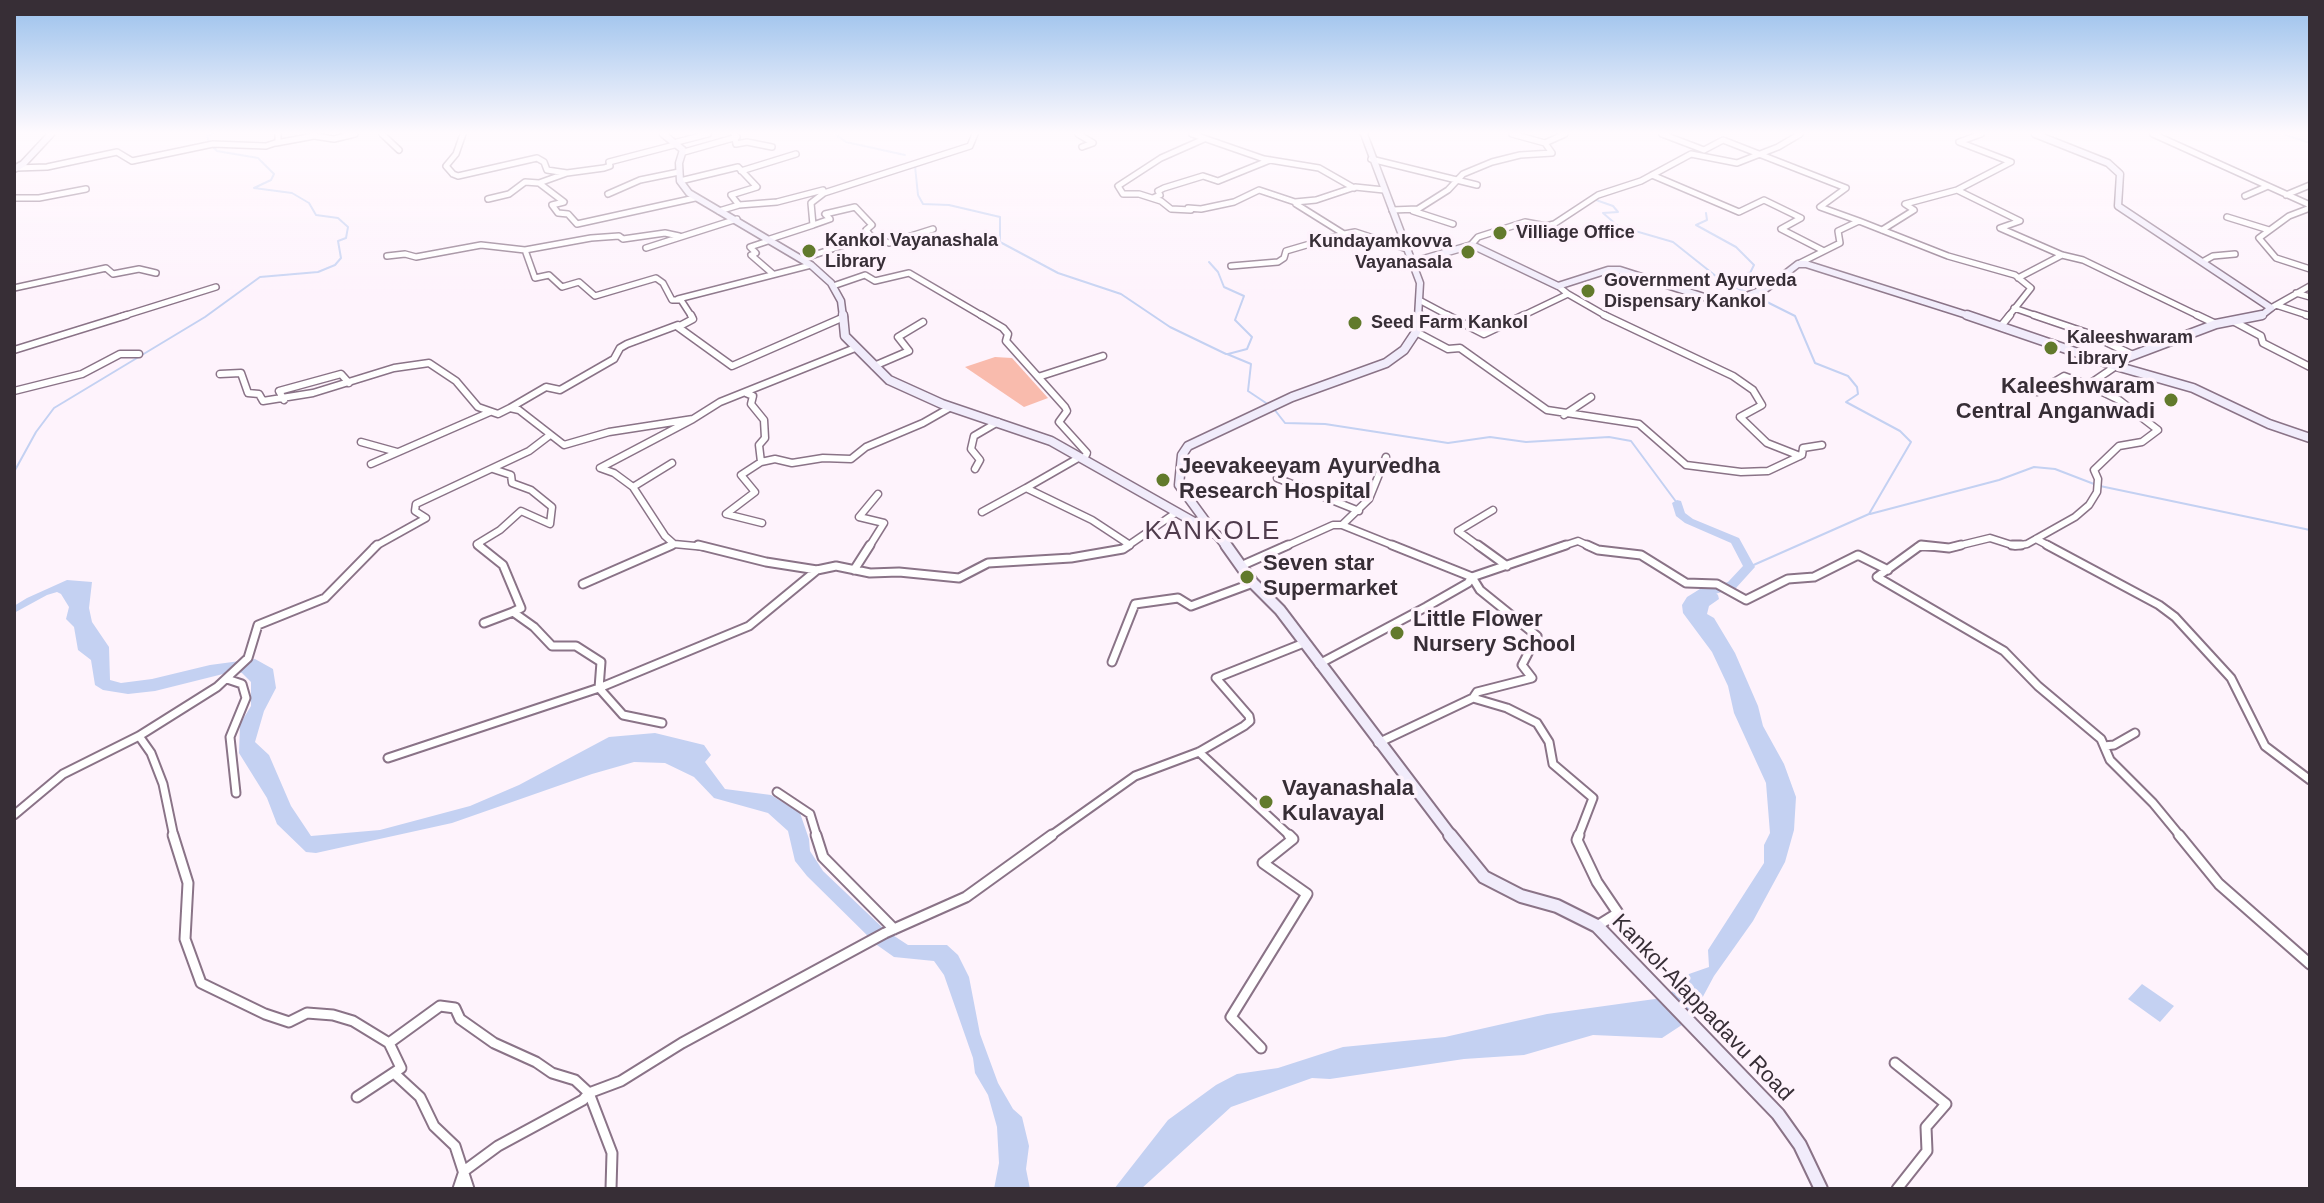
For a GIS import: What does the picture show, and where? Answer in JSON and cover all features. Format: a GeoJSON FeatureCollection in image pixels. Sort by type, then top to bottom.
{"type":"FeatureCollection","features":[{"type":"Feature","properties":{"kind":"main road","name":"Kankol-Alappadavu Road"},"geometry":{"type":"LineString","coordinates":[[689,190],[695,198],[737,219],[811,265],[833,286],[841,301],[845,336],[874,366],[903,388],[1051,441],[1217,535],[1243,565],[1253,583],[1280,610],[1452,841],[1484,877],[1521,896],[1557,906],[1597,926],[1792,1131],[1821,1189]]}},
{"type":"Feature","properties":{"kind":"main road"},"geometry":{"type":"LineString","coordinates":[[1217,535],[1179,485],[1182,455],[1188,446],[1256,412],[1386,363],[1404,350],[1416,332],[1421,301],[1413,262],[1384,190]]}},
{"type":"Feature","properties":{"kind":"main road"},"geometry":{"type":"LineString","coordinates":[[2113,365],[2216,324],[2262,315],[2274,306],[2155,233],[2118,206],[2119,190]]}},
{"type":"Feature","properties":{"kind":"main road"},"geometry":{"type":"LineString","coordinates":[[1413,262],[1470,246],[1558,286],[1608,270],[1620,270],[1726,304],[1767,288],[1798,264],[2193,388],[2269,424],[2310,438]]}},
{"type":"Feature","properties":{"kind":"street"},"geometry":{"type":"LineString","coordinates":[[14,198],[39,198],[80,190]]}},
{"type":"Feature","properties":{"kind":"street"},"geometry":{"type":"LineString","coordinates":[[488,199],[514,190]]}},
{"type":"Feature","properties":{"kind":"street"},"geometry":{"type":"LineString","coordinates":[[548,190],[564,202],[552,205],[558,213],[568,214],[577,224],[695,198]]}},
{"type":"Feature","properties":{"kind":"street"},"geometry":{"type":"LineString","coordinates":[[608,194],[617,190]]}},
{"type":"Feature","properties":{"kind":"street"},"geometry":{"type":"LineString","coordinates":[[739,205],[731,195],[747,190]]}},
{"type":"Feature","properties":{"kind":"street"},"geometry":{"type":"LineString","coordinates":[[719,211],[827,190]]}},
{"type":"Feature","properties":{"kind":"street"},"geometry":{"type":"LineString","coordinates":[[813,225],[811,203],[831,190]]}},
{"type":"Feature","properties":{"kind":"street"},"geometry":{"type":"LineString","coordinates":[[1121,190],[1123,194],[1153,198],[1171,209],[1234,202],[1259,190]]}},
{"type":"Feature","properties":{"kind":"street"},"geometry":{"type":"LineString","coordinates":[[1153,198],[1160,195],[1160,190]]}},
{"type":"Feature","properties":{"kind":"street"},"geometry":{"type":"LineString","coordinates":[[1259,190],[1295,202],[1344,234]]}},
{"type":"Feature","properties":{"kind":"street"},"geometry":{"type":"LineString","coordinates":[[1295,202],[1316,200],[1347,190]]}},
{"type":"Feature","properties":{"kind":"street"},"geometry":{"type":"LineString","coordinates":[[1413,211],[1446,190]]}},
{"type":"Feature","properties":{"kind":"street"},"geometry":{"type":"LineString","coordinates":[[1470,246],[1478,237],[1525,222],[1546,226],[1554,224],[1598,195],[1618,190]]}},
{"type":"Feature","properties":{"kind":"street"},"geometry":{"type":"LineString","coordinates":[[1688,190],[1739,212],[1764,200],[1801,218],[1781,229],[1822,250]]}},
{"type":"Feature","properties":{"kind":"street"},"geometry":{"type":"LineString","coordinates":[[1843,190],[1820,207],[1948,256],[2018,278],[2031,288],[2001,326]]}},
{"type":"Feature","properties":{"kind":"street"},"geometry":{"type":"LineString","coordinates":[[1882,230],[1914,210],[1905,204],[1956,190]]}},
{"type":"Feature","properties":{"kind":"street"},"geometry":{"type":"LineString","coordinates":[[1957,190],[2020,221],[2000,228],[2062,255],[2083,260],[2216,324]]}},
{"type":"Feature","properties":{"kind":"street"},"geometry":{"type":"LineString","coordinates":[[2245,196],[2258,190]]}},
{"type":"Feature","properties":{"kind":"street"},"geometry":{"type":"LineString","coordinates":[[2276,190],[2310,206]]}},
{"type":"Feature","properties":{"kind":"street"},"geometry":{"type":"LineString","coordinates":[[2286,195],[2298,190]]}},
{"type":"Feature","properties":{"kind":"street"},"geometry":{"type":"LineString","coordinates":[[2310,206],[2259,238],[2276,258],[2310,269]]}},
{"type":"Feature","properties":{"kind":"street"},"geometry":{"type":"LineString","coordinates":[[773,274],[751,255],[756,253],[750,247],[830,219],[825,214],[855,207],[872,225],[866,230],[871,236],[889,243],[933,229]]}},
{"type":"Feature","properties":{"kind":"street"},"geometry":{"type":"LineString","coordinates":[[1392,210],[1413,211],[1453,224]]}},
{"type":"Feature","properties":{"kind":"street"},"geometry":{"type":"LineString","coordinates":[[2295,214],[2310,217]]}},
{"type":"Feature","properties":{"kind":"street"},"geometry":{"type":"LineString","coordinates":[[2227,217],[2269,230]]}},
{"type":"Feature","properties":{"kind":"street"},"geometry":{"type":"LineString","coordinates":[[646,248],[737,219]]}},
{"type":"Feature","properties":{"kind":"street"},"geometry":{"type":"LineString","coordinates":[[1798,264],[1840,243],[1838,231],[1859,221]]}},
{"type":"Feature","properties":{"kind":"street"},"geometry":{"type":"LineString","coordinates":[[1231,266],[1278,262],[1286,251],[1355,232],[1407,249]]}},
{"type":"Feature","properties":{"kind":"street"},"geometry":{"type":"LineString","coordinates":[[387,256],[405,254],[416,257],[481,245],[525,250],[591,238],[619,236],[623,239],[665,233],[679,236]]}},
{"type":"Feature","properties":{"kind":"street"},"geometry":{"type":"LineString","coordinates":[[802,259],[871,236]]}},
{"type":"Feature","properties":{"kind":"street"},"geometry":{"type":"LineString","coordinates":[[525,250],[535,278],[549,275],[562,287],[579,282],[595,296],[656,278],[663,283],[672,300],[811,265]]}},
{"type":"Feature","properties":{"kind":"street"},"geometry":{"type":"LineString","coordinates":[[2204,261],[2213,256],[2235,254]]}},
{"type":"Feature","properties":{"kind":"street"},"geometry":{"type":"LineString","coordinates":[[2018,278],[2062,255]]}},
{"type":"Feature","properties":{"kind":"street"},"geometry":{"type":"LineString","coordinates":[[14,288],[106,268],[113,274],[139,269],[156,273]]}},
{"type":"Feature","properties":{"kind":"street"},"geometry":{"type":"LineString","coordinates":[[833,286],[863,275],[878,281],[909,273],[1003,328],[1008,334],[1006,341],[1065,407],[1067,411],[1059,422],[1087,453],[982,512]]}},
{"type":"Feature","properties":{"kind":"street"},"geometry":{"type":"LineString","coordinates":[[1558,286],[1622,325],[1733,376],[1753,390],[1762,405],[1740,417],[1767,443],[1800,456]]}},
{"type":"Feature","properties":{"kind":"street"},"geometry":{"type":"LineString","coordinates":[[2274,306],[2310,286]]}},
{"type":"Feature","properties":{"kind":"street"},"geometry":{"type":"LineString","coordinates":[[14,350],[216,287]]}},
{"type":"Feature","properties":{"kind":"street"},"geometry":{"type":"LineString","coordinates":[[2296,293],[2310,297]]}},
{"type":"Feature","properties":{"kind":"street"},"geometry":{"type":"LineString","coordinates":[[1421,301],[1484,334],[1568,294]]}},
{"type":"Feature","properties":{"kind":"street"},"geometry":{"type":"LineString","coordinates":[[220,374],[238,371],[248,393],[259,394],[263,401],[284,400],[394,368],[429,363],[456,381],[478,407],[498,414],[546,387],[560,390],[566,387],[614,359],[620,348],[627,344],[693,319],[678,299]]}},
{"type":"Feature","properties":{"kind":"street"},"geometry":{"type":"LineString","coordinates":[[2274,306],[2310,316]]}},
{"type":"Feature","properties":{"kind":"street"},"geometry":{"type":"LineString","coordinates":[[2014,308],[2087,333],[2133,355]]}},
{"type":"Feature","properties":{"kind":"street"},"geometry":{"type":"LineString","coordinates":[[678,325],[732,366],[844,317]]}},
{"type":"Feature","properties":{"kind":"street"},"geometry":{"type":"LineString","coordinates":[[2233,321],[2261,336],[2263,343],[2310,367]]}},
{"type":"Feature","properties":{"kind":"street"},"geometry":{"type":"LineString","coordinates":[[874,366],[909,351],[898,337],[923,322]]}},
{"type":"Feature","properties":{"kind":"street"},"geometry":{"type":"LineString","coordinates":[[1416,332],[1448,349],[1460,348],[1534,402],[1564,415],[1639,424],[1653,433],[1679,462],[1686,465],[1741,472],[1768,471],[1800,456],[1803,448],[1822,445]]}},
{"type":"Feature","properties":{"kind":"street"},"geometry":{"type":"LineString","coordinates":[[674,544],[665,536],[633,487],[614,473],[600,468],[720,402],[855,348]]}},
{"type":"Feature","properties":{"kind":"street"},"geometry":{"type":"LineString","coordinates":[[14,391],[82,374],[120,354],[139,354]]}},
{"type":"Feature","properties":{"kind":"street"},"geometry":{"type":"LineString","coordinates":[[1038,377],[1103,356]]}},
{"type":"Feature","properties":{"kind":"street"},"geometry":{"type":"LineString","coordinates":[[2088,385],[2113,365]]}},
{"type":"Feature","properties":{"kind":"street"},"geometry":{"type":"LineString","coordinates":[[284,400],[279,391],[341,374],[349,383]]}},
{"type":"Feature","properties":{"kind":"street"},"geometry":{"type":"LineString","coordinates":[[2037,392],[2064,376],[2125,404],[2158,430],[2142,442],[2119,446],[2094,470],[2098,479],[2097,492],[2089,505],[2075,517],[2036,539],[2015,546],[1990,538],[1949,548],[1921,545],[1877,577],[2004,651],[2038,686],[2087,725],[2104,746],[2110,760],[2153,803],[2219,884],[2310,964]]}},
{"type":"Feature","properties":{"kind":"street"},"geometry":{"type":"LineString","coordinates":[[746,393],[753,396],[751,404],[765,426],[765,438],[759,445],[761,462]]}},
{"type":"Feature","properties":{"kind":"street"},"geometry":{"type":"LineString","coordinates":[[1564,415],[1591,397]]}},
{"type":"Feature","properties":{"kind":"street"},"geometry":{"type":"LineString","coordinates":[[762,523],[726,514],[755,492],[741,475],[761,462],[775,459],[792,463],[823,458],[851,459],[866,447],[923,423],[951,407]]}},
{"type":"Feature","properties":{"kind":"street"},"geometry":{"type":"LineString","coordinates":[[510,408],[519,410],[564,445],[609,432],[693,419]]}},
{"type":"Feature","properties":{"kind":"street"},"geometry":{"type":"LineString","coordinates":[[371,464],[490,412]]}},
{"type":"Feature","properties":{"kind":"street"},"geometry":{"type":"LineString","coordinates":[[975,469],[980,460],[971,449],[974,436],[998,422]]}},
{"type":"Feature","properties":{"kind":"street"},"geometry":{"type":"LineString","coordinates":[[14,815],[63,774],[139,736],[229,676],[248,658],[258,625],[325,598],[370,549],[426,518],[415,511],[416,504],[529,451],[550,435]]}},
{"type":"Feature","properties":{"kind":"street"},"geometry":{"type":"LineString","coordinates":[[361,442],[397,452]]}},
{"type":"Feature","properties":{"kind":"street"},"geometry":{"type":"LineString","coordinates":[[1342,525],[1359,511],[1378,484],[1386,457]]}},
{"type":"Feature","properties":{"kind":"street"},"geometry":{"type":"LineString","coordinates":[[633,487],[672,463]]}},
{"type":"Feature","properties":{"kind":"street"},"geometry":{"type":"LineString","coordinates":[[484,623],[521,608],[503,565],[477,544],[500,530],[521,511],[550,524],[552,507],[531,490],[512,483],[511,475],[493,469]]}},
{"type":"Feature","properties":{"kind":"street"},"geometry":{"type":"LineString","coordinates":[[1277,478],[1359,511]]}},
{"type":"Feature","properties":{"kind":"street"},"geometry":{"type":"LineString","coordinates":[[1026,488],[1092,520],[1130,545]]}},
{"type":"Feature","properties":{"kind":"street"},"geometry":{"type":"LineString","coordinates":[[854,570],[884,523],[859,517],[878,494]]}},
{"type":"Feature","properties":{"kind":"street"},"geometry":{"type":"LineString","coordinates":[[1493,510],[1458,531],[1507,566]]}},
{"type":"Feature","properties":{"kind":"street"},"geometry":{"type":"LineString","coordinates":[[583,584],[674,544],[694,544],[766,562],[817,570],[836,566],[959,578],[988,563],[1107,553],[1130,545],[1143,532],[1177,512]]}},
{"type":"Feature","properties":{"kind":"street"},"geometry":{"type":"LineString","coordinates":[[1243,565],[1333,525],[1342,525],[1472,577],[1480,590],[1537,636],[1522,665],[1532,678],[1477,692],[1473,698],[1378,743]]}},
{"type":"Feature","properties":{"kind":"street"},"geometry":{"type":"LineString","coordinates":[[2036,539],[2159,605],[2175,617],[2231,678],[2265,746],[2310,780]]}},
{"type":"Feature","properties":{"kind":"street"},"geometry":{"type":"LineString","coordinates":[[1319,664],[1426,607],[1468,583],[1472,577],[1578,541],[1598,550],[1641,555],[1686,583],[1717,584],[1746,600],[1788,579],[1814,577],[1858,555],[1888,570]]}},
{"type":"Feature","properties":{"kind":"street"},"geometry":{"type":"LineString","coordinates":[[388,758],[599,688],[749,626],[817,570]]}},
{"type":"Feature","properties":{"kind":"street"},"geometry":{"type":"LineString","coordinates":[[1112,662],[1137,602],[1178,598],[1191,606],[1253,583]]}},
{"type":"Feature","properties":{"kind":"street"},"geometry":{"type":"LineString","coordinates":[[513,612],[534,627],[552,646],[576,646],[601,662],[599,688],[623,715],[662,723]]}},
{"type":"Feature","properties":{"kind":"street"},"geometry":{"type":"LineString","coordinates":[[458,1189],[464,1171],[498,1146],[583,1100],[589,1093],[621,1081],[695,1036],[870,940],[966,897],[1135,776],[1199,752],[1250,721],[1216,678],[1304,643]]}},
{"type":"Feature","properties":{"kind":"street"},"geometry":{"type":"LineString","coordinates":[[229,676],[242,684],[246,698],[230,737],[236,793]]}},
{"type":"Feature","properties":{"kind":"street"},"geometry":{"type":"LineString","coordinates":[[1473,698],[1507,708],[1537,723],[1549,742],[1553,764],[1593,798],[1577,840],[1597,882],[1618,913],[1597,926]]}},
{"type":"Feature","properties":{"kind":"street"},"geometry":{"type":"LineString","coordinates":[[2104,746],[2114,745],[2135,733]]}},
{"type":"Feature","properties":{"kind":"street"},"geometry":{"type":"LineString","coordinates":[[139,736],[151,753],[163,784],[173,834],[188,883],[185,939],[201,983],[265,1014],[289,1022],[307,1013],[333,1015],[353,1021],[389,1043],[401,1068],[357,1097]]}},
{"type":"Feature","properties":{"kind":"street"},"geometry":{"type":"LineString","coordinates":[[1199,752],[1293,839],[1263,863],[1307,894],[1231,1017],[1261,1048]]}},
{"type":"Feature","properties":{"kind":"street"},"geometry":{"type":"LineString","coordinates":[[777,792],[810,814],[823,857],[894,929]]}},
{"type":"Feature","properties":{"kind":"street"},"geometry":{"type":"LineString","coordinates":[[389,1043],[440,1006],[455,1008],[460,1019],[494,1043],[536,1062],[552,1073],[575,1080],[589,1093],[612,1153],[611,1189]]}},
{"type":"Feature","properties":{"kind":"street"},"geometry":{"type":"LineString","coordinates":[[1895,1063],[1946,1104],[1926,1127],[1927,1151],[1897,1189]]}},
{"type":"Feature","properties":{"kind":"street"},"geometry":{"type":"LineString","coordinates":[[395,1074],[420,1097],[434,1126],[449,1137],[469,1189]]}},
{"type":"Feature","properties":{"kind":"shaded area"},"geometry":{"type":"Polygon","coordinates":[[[995,357],[1012,358],[1048,398],[1024,407],[965,367],[995,357]]]}},
{"type":"Feature","properties":{"kind":"water"},"geometry":{"type":"Polygon","coordinates":[[[67,580],[92,582],[89,608],[92,622],[109,647],[110,680],[121,683],[152,679],[210,665],[255,659],[273,669],[276,688],[264,711],[255,742],[269,755],[291,806],[311,836],[380,830],[470,806],[519,785],[609,737],[655,733],[704,745],[711,755],[705,762],[725,789],[771,795],[800,813],[810,851],[823,871],[885,930],[908,945],[947,945],[958,955],[969,977],[980,1034],[998,1083],[1013,1109],[1022,1117],[1029,1146],[1026,1169],[1030,1189],[994,1189],[999,1163],[997,1127],[988,1095],[975,1073],[973,1058],[944,975],[934,961],[894,957],[877,945],[807,876],[795,861],[788,831],[768,813],[714,798],[694,777],[665,763],[634,762],[452,823],[316,853],[306,852],[277,824],[267,798],[239,753],[240,724],[251,706],[251,682],[235,671],[155,691],[128,694],[103,690],[95,685],[91,660],[78,650],[74,627],[66,619],[69,607],[61,594],[47,595],[14,613],[14,606],[67,580]]]}},
{"type":"Feature","properties":{"kind":"water"},"geometry":{"type":"Polygon","coordinates":[[[1700,589],[1712,589],[1718,595],[1719,599],[1709,606],[1707,614],[1714,618],[1735,653],[1758,706],[1763,726],[1784,764],[1796,797],[1794,830],[1785,862],[1753,921],[1714,976],[1691,1019],[1662,1038],[1593,1035],[1524,1055],[1464,1059],[1330,1079],[1312,1078],[1231,1107],[1141,1189],[1114,1189],[1168,1120],[1216,1085],[1237,1074],[1278,1068],[1343,1047],[1445,1037],[1547,1014],[1662,998],[1679,987],[1689,974],[1709,967],[1708,950],[1764,863],[1764,845],[1770,833],[1766,783],[1734,713],[1728,686],[1712,652],[1683,613],[1682,605],[1687,597],[1700,589]]]}},
{"type":"Feature","properties":{"kind":"water"},"geometry":{"type":"Polygon","coordinates":[[[2142,984],[2174,1006],[2160,1022],[2128,999],[2142,984]]]}},
{"type":"Feature","properties":{"kind":"waterway"},"geometry":{"type":"LineString","coordinates":[[14,472],[36,432],[54,408],[205,317],[260,277],[318,272],[335,265],[341,258],[338,241],[346,238],[348,227],[338,218],[316,215],[309,203],[292,193],[270,190]]}},
{"type":"Feature","properties":{"kind":"waterway"},"geometry":{"type":"LineString","coordinates":[[917,190],[923,204],[949,205],[1000,217],[1000,242],[1058,273],[1121,294],[1170,327],[1226,354]]}},
{"type":"Feature","properties":{"kind":"waterway"},"geometry":{"type":"LineString","coordinates":[[1596,200],[1613,206],[1618,212],[1603,213],[1618,226],[1673,242],[1722,281],[1746,292]]}},
{"type":"Feature","properties":{"kind":"waterway"},"geometry":{"type":"LineString","coordinates":[[1706,213],[1707,220],[1696,225],[1736,247],[1754,265],[1750,273],[1730,279],[1742,289]]}},
{"type":"Feature","properties":{"kind":"waterway"},"geometry":{"type":"LineString","coordinates":[[1209,262],[1218,272],[1224,287],[1244,296],[1235,320],[1252,337],[1247,349],[1228,354]]}},
{"type":"Feature","properties":{"kind":"waterway"},"geometry":{"type":"LineString","coordinates":[[1749,567],[1869,514],[1911,442],[1900,431],[1846,402],[1858,394],[1857,387],[1848,376],[1815,363],[1795,316],[1755,296]]}},
{"type":"Feature","properties":{"kind":"waterway"},"geometry":{"type":"LineString","coordinates":[[1227,354],[1251,364],[1248,391],[1269,405]]}},
{"type":"Feature","properties":{"kind":"waterway"},"geometry":{"type":"LineString","coordinates":[[1274,409],[1285,423],[1325,424],[1448,443],[1490,437],[1526,442],[1609,437],[1631,441],[1677,503]]}},
{"type":"Feature","properties":{"kind":"waterway"},"geometry":{"type":"LineString","coordinates":[[1870,514],[1999,480],[2034,467],[2055,469],[2094,484]]}},
{"type":"Feature","properties":{"kind":"waterway"},"geometry":{"type":"LineString","coordinates":[[2100,486],[2310,530]]}},
{"type":"Feature","properties":{"kind":"waterway"},"geometry":{"type":"LineString","coordinates":[[1677,503],[1680,514],[1689,521],[1735,541],[1749,567],[1732,585],[1701,594]]}},
{"type":"Feature","properties":{"kind":"place","name":"Villiage Office"},"geometry":{"type":"Point","coordinates":[1500,233]}},
{"type":"Feature","properties":{"kind":"place","name":"Kankol Vayanashala Library"},"geometry":{"type":"Point","coordinates":[809,251]}},
{"type":"Feature","properties":{"kind":"place","name":"Kundayamkovva Vayanasala"},"geometry":{"type":"Point","coordinates":[1468,252]}},
{"type":"Feature","properties":{"kind":"place","name":"Government Ayurveda Dispensary Kankol"},"geometry":{"type":"Point","coordinates":[1588,291]}},
{"type":"Feature","properties":{"kind":"place","name":"Seed Farm Kankol"},"geometry":{"type":"Point","coordinates":[1355,323]}},
{"type":"Feature","properties":{"kind":"place","name":"Kaleeshwaram Library"},"geometry":{"type":"Point","coordinates":[2051,348]}},
{"type":"Feature","properties":{"kind":"place","name":"Kaleeshwaram Central Anganwadi"},"geometry":{"type":"Point","coordinates":[2171,400]}},
{"type":"Feature","properties":{"kind":"place","name":"Jeevakeeyam Ayurvedha Research Hospital"},"geometry":{"type":"Point","coordinates":[1163,480]}},
{"type":"Feature","properties":{"kind":"place","name":"Seven star Supermarket"},"geometry":{"type":"Point","coordinates":[1247,577]}},
{"type":"Feature","properties":{"kind":"place","name":"Little Flower Nursery School"},"geometry":{"type":"Point","coordinates":[1397,633]}},
{"type":"Feature","properties":{"kind":"place","name":"Vayanashala Kulavayal"},"geometry":{"type":"Point","coordinates":[1266,802]}},
{"type":"Feature","properties":{"kind":"district","name":"KANKOLE"},"geometry":{"type":"Point","coordinates":[1213,532]}}]}
